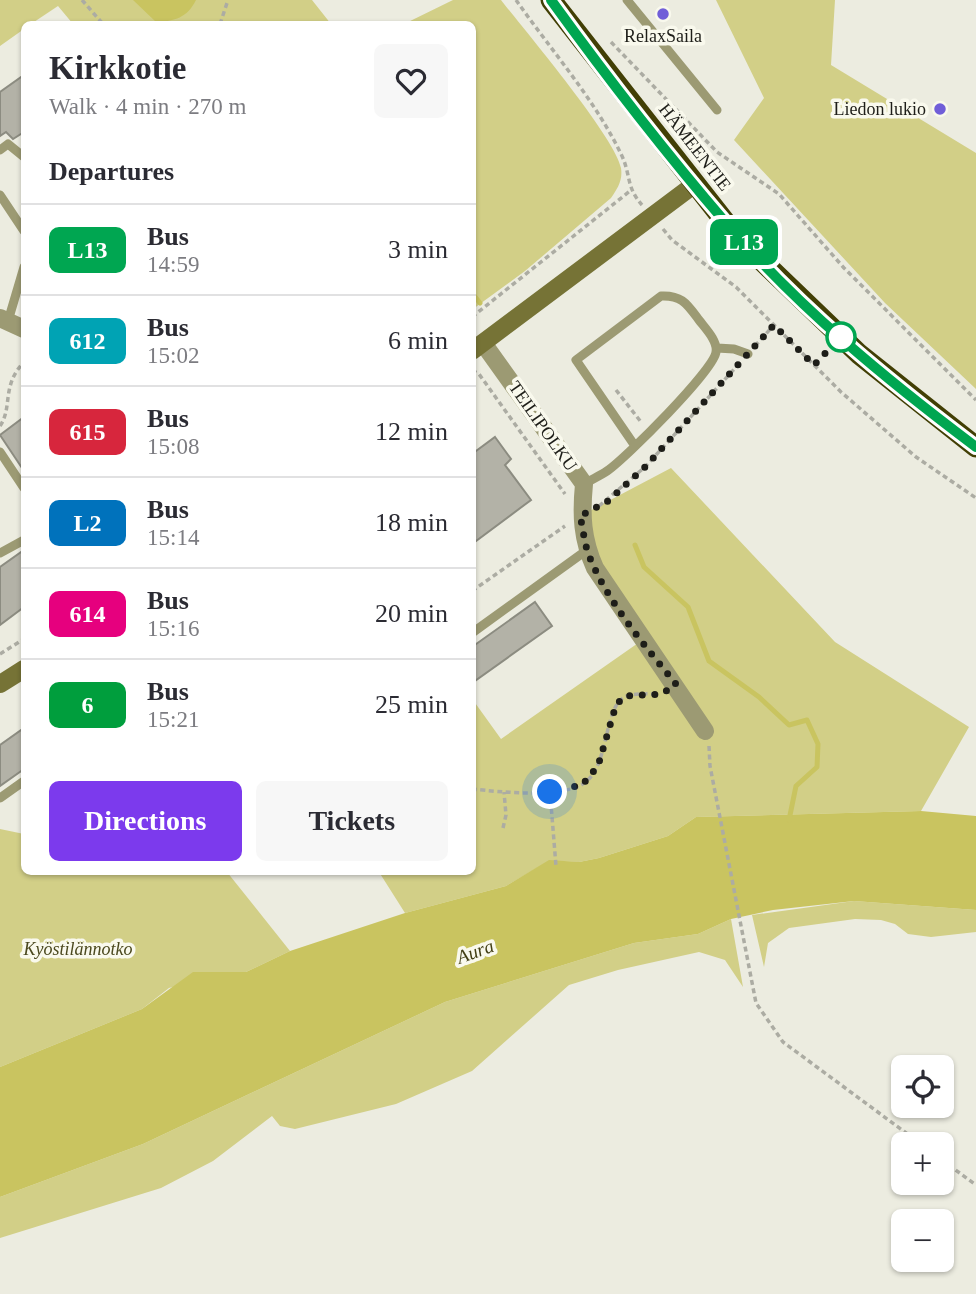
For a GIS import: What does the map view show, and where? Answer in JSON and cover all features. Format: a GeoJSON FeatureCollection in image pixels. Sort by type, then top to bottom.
{"type":"FeatureCollection","features":[{"type":"Feature","properties":{"kind":"highway","name":"HÄMEENTIE"},"geometry":{"type":"LineString","coordinates":[[551,0],[726,223],[795,295],[859,354],[976,447]]}},
{"type":"Feature","properties":{"kind":"street"},"geometry":{"type":"LineString","coordinates":[[478,347],[695,184]]}},
{"type":"Feature","properties":{"kind":"street","name":"TEILIPOLKU"},"geometry":{"type":"LineString","coordinates":[[478,347],[584,484],[580,516],[587,550],[595,568],[641,641],[676,684],[705,731]]}},
{"type":"Feature","properties":{"kind":"street"},"geometry":{"type":"LineString","coordinates":[[0,684],[21,671]]}},
{"type":"Feature","properties":{"kind":"lane"},"geometry":{"type":"LineString","coordinates":[[626,0],[717,110]]}},
{"type":"Feature","properties":{"kind":"lane"},"geometry":{"type":"LineString","coordinates":[[0,150],[8,144],[21,155]]}},
{"type":"Feature","properties":{"kind":"lane"},"geometry":{"type":"LineString","coordinates":[[0,195],[21,226]]}},
{"type":"Feature","properties":{"kind":"lane"},"geometry":{"type":"LineString","coordinates":[[11,322],[21,280]]}},
{"type":"Feature","properties":{"kind":"lane"},"geometry":{"type":"LineString","coordinates":[[635,446],[576,360],[661,296],[674,295],[683,299],[717,348]]}},
{"type":"Feature","properties":{"kind":"lane"},"geometry":{"type":"LineString","coordinates":[[717,348],[734,349],[748,354]]}},
{"type":"Feature","properties":{"kind":"lane"},"geometry":{"type":"LineString","coordinates":[[584,484],[608,470],[635,446],[704,374],[717,348]]}},
{"type":"Feature","properties":{"kind":"lane"},"geometry":{"type":"LineString","coordinates":[[0,452],[21,484]]}},
{"type":"Feature","properties":{"kind":"lane"},"geometry":{"type":"LineString","coordinates":[[0,553],[21,542]]}},
{"type":"Feature","properties":{"kind":"lane"},"geometry":{"type":"LineString","coordinates":[[476,630],[587,550]]}},
{"type":"Feature","properties":{"kind":"lane"},"geometry":{"type":"LineString","coordinates":[[0,798],[21,783]]}},
{"type":"Feature","properties":{"kind":"path"},"geometry":{"type":"LineString","coordinates":[[82,0],[100,21]]}},
{"type":"Feature","properties":{"kind":"path"},"geometry":{"type":"LineString","coordinates":[[221,21],[228,0]]}},
{"type":"Feature","properties":{"kind":"path"},"geometry":{"type":"LineString","coordinates":[[516,0],[623,157],[630,191],[672,240],[736,287],[841,391],[916,457],[976,498]]}},
{"type":"Feature","properties":{"kind":"path"},"geometry":{"type":"LineString","coordinates":[[605,35],[717,152],[779,194],[844,268],[976,400]]}},
{"type":"Feature","properties":{"kind":"path"},"geometry":{"type":"LineString","coordinates":[[476,314],[630,191]]}},
{"type":"Feature","properties":{"kind":"path"},"geometry":{"type":"LineString","coordinates":[[476,588],[621,491],[774,325]]}},
{"type":"Feature","properties":{"kind":"path"},"geometry":{"type":"LineString","coordinates":[[0,426],[8,387],[21,365]]}},
{"type":"Feature","properties":{"kind":"path"},"geometry":{"type":"LineString","coordinates":[[476,372],[580,516]]}},
{"type":"Feature","properties":{"kind":"path"},"geometry":{"type":"LineString","coordinates":[[616,390],[650,430],[666,444]]}},
{"type":"Feature","properties":{"kind":"path"},"geometry":{"type":"LineString","coordinates":[[0,654],[21,641]]}},
{"type":"Feature","properties":{"kind":"path"},"geometry":{"type":"LineString","coordinates":[[476,789],[550,792],[582,785],[598,766],[616,705],[625,696],[662,694],[676,684]]}},
{"type":"Feature","properties":{"kind":"path"},"geometry":{"type":"LineString","coordinates":[[705,731],[756,1003],[783,1042],[905,1132]]}},
{"type":"Feature","properties":{"kind":"path"},"geometry":{"type":"LineString","coordinates":[[503,828],[506,815],[504,792]]}},
{"type":"Feature","properties":{"kind":"path"},"geometry":{"type":"LineString","coordinates":[[550,792],[556,866]]}},
{"type":"Feature","properties":{"kind":"path"},"geometry":{"type":"LineString","coordinates":[[954,1169],[976,1185]]}},
{"type":"Feature","properties":{"kind":"green space"},"geometry":{"type":"Polygon","coordinates":[[[0,0],[312,0],[329,21],[70,21],[58,6],[36,21],[21,21],[21,31],[0,46],[0,0]]]}},
{"type":"Feature","properties":{"kind":"green space"},"geometry":{"type":"Polygon","coordinates":[[[453,0],[501,0],[587,109],[615,153],[621,168],[619,184],[611,198],[525,271],[476,307],[476,21],[410,21],[453,0]]]}},
{"type":"Feature","properties":{"kind":"green space"},"geometry":{"type":"Polygon","coordinates":[[[716,0],[835,0],[831,65],[976,153],[976,389],[885,303],[734,140],[764,98],[716,0]]]}},
{"type":"Feature","properties":{"kind":"green space"},"geometry":{"type":"Polygon","coordinates":[[[671,468],[835,642],[969,727],[921,811],[696,817],[668,836],[599,858],[579,862],[549,861],[506,886],[405,913],[381,875],[476,875],[476,704],[501,739],[641,641],[595,568],[580,516],[671,468]]]}},
{"type":"Feature","properties":{"kind":"green space","name":"Kyöstilännotko"},"geometry":{"type":"Polygon","coordinates":[[[0,829],[21,833],[21,875],[229,875],[290,951],[246,972],[221,974],[169,988],[142,1009],[0,1067],[0,829]]]}},
{"type":"Feature","properties":{"kind":"green space"},"geometry":{"type":"Polygon","coordinates":[[[854,901],[976,910],[976,932],[931,937],[908,934],[895,924],[881,920],[855,919],[789,928],[768,943],[764,967],[752,915],[854,901]]]}},
{"type":"Feature","properties":{"kind":"green space"},"geometry":{"type":"Polygon","coordinates":[[[731,919],[743,987],[725,960],[699,952],[618,970],[569,985],[472,1071],[396,1104],[295,1129],[280,1126],[272,1116],[213,1161],[161,1188],[0,1238],[0,1197],[143,1144],[445,1002],[634,943],[698,934],[731,919]]]}},
{"type":"Feature","properties":{"kind":"water"},"geometry":{"type":"Polygon","coordinates":[[[133,0],[196,0],[189,11],[180,17],[169,21],[155,21],[133,0]]]}},
{"type":"Feature","properties":{"kind":"water","name":"Aura"},"geometry":{"type":"Polygon","coordinates":[[[921,811],[976,816],[976,910],[854,901],[773,910],[731,919],[698,934],[634,943],[445,1002],[143,1144],[0,1197],[0,1067],[142,1009],[193,972],[246,972],[290,951],[405,913],[506,886],[549,860],[579,862],[599,858],[668,836],[696,817],[921,811]]]}},
{"type":"Feature","properties":{"kind":"building"},"geometry":{"type":"Polygon","coordinates":[[[21,77],[21,134],[13,139],[6,132],[0,136],[0,92],[21,77]]]}},
{"type":"Feature","properties":{"kind":"building"},"geometry":{"type":"Polygon","coordinates":[[[21,419],[21,466],[0,435],[21,419]]]}},
{"type":"Feature","properties":{"kind":"building"},"geometry":{"type":"Polygon","coordinates":[[[495,437],[511,459],[505,465],[531,500],[476,541],[476,451],[495,437]]]}},
{"type":"Feature","properties":{"kind":"building"},"geometry":{"type":"Polygon","coordinates":[[[21,552],[21,609],[0,625],[0,567],[21,552]]]}},
{"type":"Feature","properties":{"kind":"building"},"geometry":{"type":"Polygon","coordinates":[[[535,602],[552,626],[476,680],[476,644],[535,602]]]}},
{"type":"Feature","properties":{"kind":"building"},"geometry":{"type":"Polygon","coordinates":[[[21,730],[21,771],[0,786],[0,745],[21,730]]]}},
{"type":"Feature","properties":{"kind":"waterway"},"geometry":{"type":"LineString","coordinates":[[476,298],[480,303]]}},
{"type":"Feature","properties":{"kind":"waterway"},"geometry":{"type":"LineString","coordinates":[[635,545],[644,567],[688,607],[709,661],[759,697],[789,725],[807,720],[818,744],[817,767],[796,786],[789,820]]}},
{"type":"Feature","properties":{"kind":"bus line","name":"L13"},"geometry":{"type":"LineString","coordinates":[[551,0],[726,223],[795,295],[859,354],[922,407],[976,447]]}},
{"type":"Feature","properties":{"kind":"place","name":"RelaxSaila"},"geometry":{"type":"Point","coordinates":[663,14]}},
{"type":"Feature","properties":{"kind":"place","name":"Liedon lukio"},"geometry":{"type":"Point","coordinates":[940,109]}},
{"type":"Feature","properties":{"kind":"route"},"geometry":{"type":"LineString","coordinates":[[550,792],[582,785],[598,766],[616,705],[625,696],[662,694],[676,684],[641,641],[595,568],[587,550],[580,516],[621,491],[774,325],[814,365],[841,337]]}}]}
